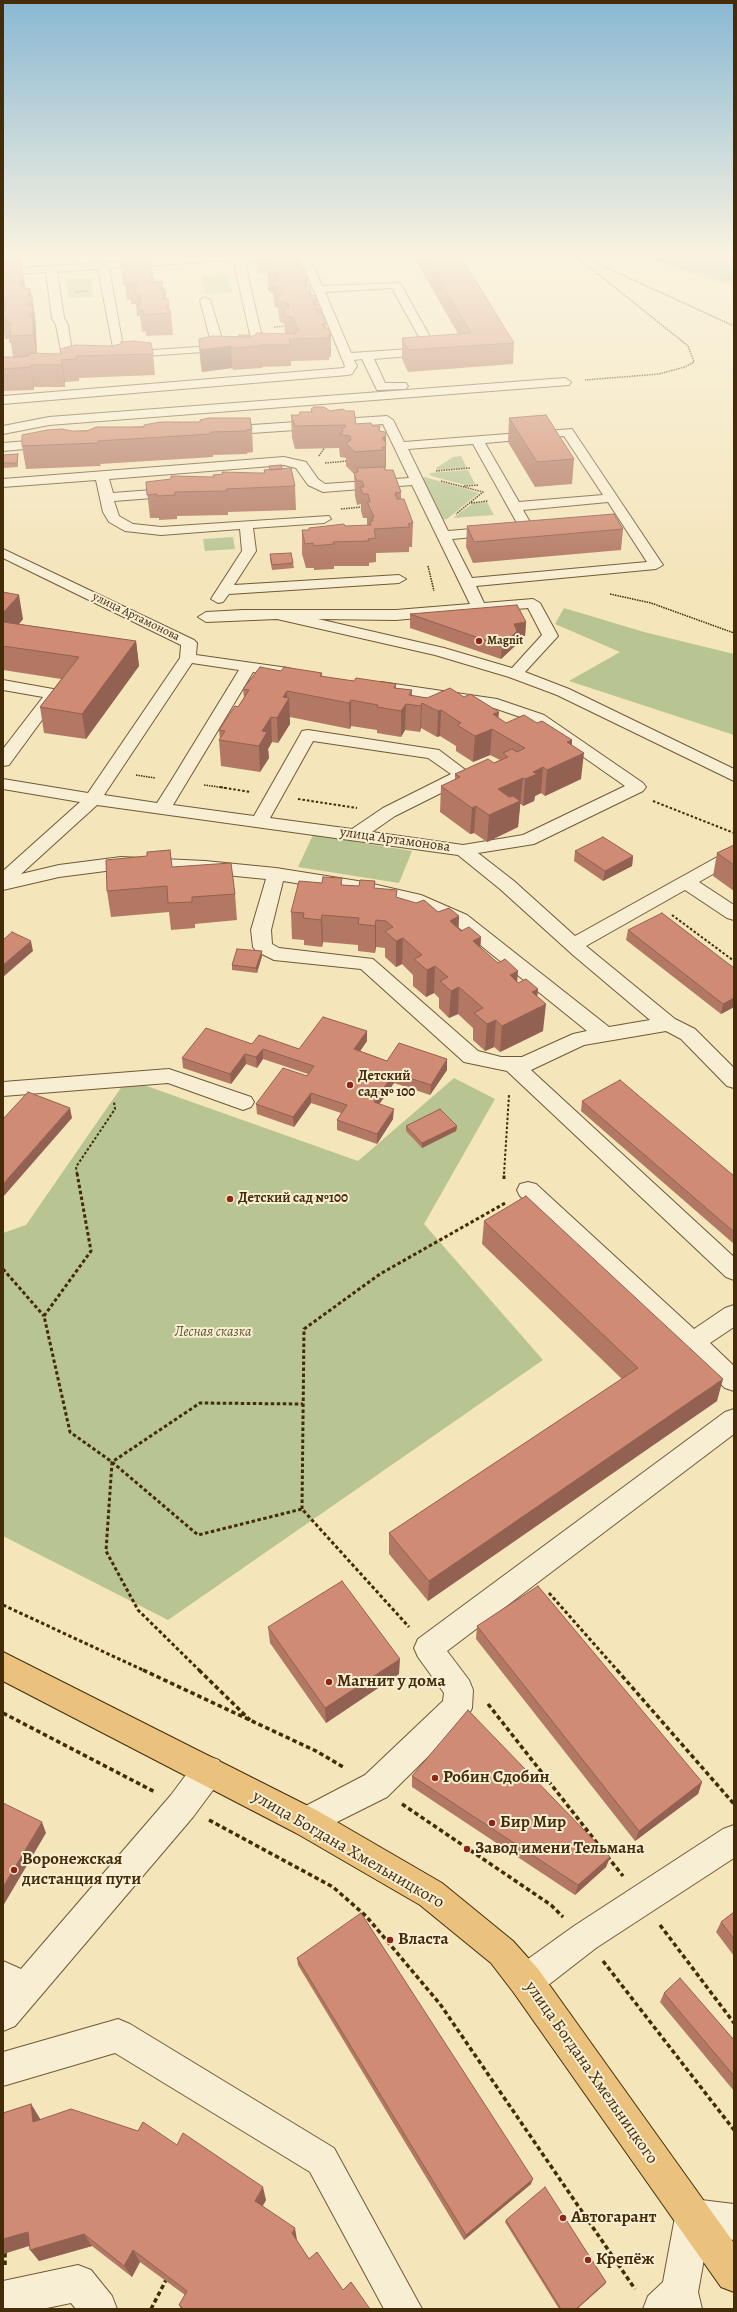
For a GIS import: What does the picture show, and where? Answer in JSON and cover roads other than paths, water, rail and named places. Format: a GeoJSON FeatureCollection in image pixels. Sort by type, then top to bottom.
{"type":"FeatureCollection","features":[{"type":"Feature","properties":{"kind":"main road","name":"улица Богдана Хмельницкого"},"geometry":{"type":"LineString","coordinates":[[3,1666],[307,1822],[431,1894],[502,1952],[526,1981],[734,2274]]}},
{"type":"Feature","properties":{"kind":"street"},"geometry":{"type":"LineString","coordinates":[[175,365],[179,386]]}},
{"type":"Feature","properties":{"kind":"street"},"geometry":{"type":"LineString","coordinates":[[3,400],[339,373],[348,371],[351,365]]}},
{"type":"Feature","properties":{"kind":"street"},"geometry":{"type":"LineString","coordinates":[[3,430],[49,421],[565,382],[556,375],[381,387],[370,365]]}},
{"type":"Feature","properties":{"kind":"street"},"geometry":{"type":"LineString","coordinates":[[312,386],[321,424]]}},
{"type":"Feature","properties":{"kind":"street"},"geometry":{"type":"LineString","coordinates":[[209,432],[387,420],[479,608]]}},
{"type":"Feature","properties":{"kind":"street"},"geometry":{"type":"LineString","coordinates":[[263,428],[273,462]]}},
{"type":"Feature","properties":{"kind":"street"},"geometry":{"type":"LineString","coordinates":[[400,446],[568,432],[656,565],[466,583]]}},
{"type":"Feature","properties":{"kind":"street"},"geometry":{"type":"LineString","coordinates":[[477,440],[527,529]]}},
{"type":"Feature","properties":{"kind":"street"},"geometry":{"type":"LineString","coordinates":[[3,447],[61,442]]}},
{"type":"Feature","properties":{"kind":"street"},"geometry":{"type":"LineString","coordinates":[[3,483],[102,475],[273,462],[290,462],[301,465],[318,485],[327,515],[246,525],[161,531],[130,528],[114,519],[102,475]]}},
{"type":"Feature","properties":{"kind":"street"},"geometry":{"type":"LineString","coordinates":[[297,483],[318,485],[415,477]]}},
{"type":"Feature","properties":{"kind":"street"},"geometry":{"type":"LineString","coordinates":[[107,497],[194,491]]}},
{"type":"Feature","properties":{"kind":"street"},"geometry":{"type":"LineString","coordinates":[[514,507],[612,498]]}},
{"type":"Feature","properties":{"kind":"street"},"geometry":{"type":"LineString","coordinates":[[611,521],[626,520]]}},
{"type":"Feature","properties":{"kind":"street"},"geometry":{"type":"LineString","coordinates":[[246,525],[249,551],[206,617],[188,651],[248,668],[302,675]]}},
{"type":"Feature","properties":{"kind":"street"},"geometry":{"type":"LineString","coordinates":[[444,536],[542,527]]}},
{"type":"Feature","properties":{"kind":"street","name":"улица Артамонова"},"geometry":{"type":"LineString","coordinates":[[3,553],[188,651],[93,799]]}},
{"type":"Feature","properties":{"kind":"street"},"geometry":{"type":"LineString","coordinates":[[224,590],[399,579]]}},
{"type":"Feature","properties":{"kind":"street"},"geometry":{"type":"LineString","coordinates":[[206,617],[276,614],[396,615],[532,603],[550,636],[515,674]]}},
{"type":"Feature","properties":{"kind":"street"},"geometry":{"type":"LineString","coordinates":[[276,614],[439,651],[515,674],[563,692],[734,776]]}},
{"type":"Feature","properties":{"kind":"street"},"geometry":{"type":"LineString","coordinates":[[162,808],[180,781],[248,668]]}},
{"type":"Feature","properties":{"kind":"street"},"geometry":{"type":"LineString","coordinates":[[364,684],[497,704],[538,718],[637,787],[528,840],[463,850]]}},
{"type":"Feature","properties":{"kind":"street"},"geometry":{"type":"LineString","coordinates":[[3,686],[53,694],[3,761]]}},
{"type":"Feature","properties":{"kind":"street"},"geometry":{"type":"LineString","coordinates":[[260,821],[308,735],[433,754],[463,775],[388,812],[357,834]]}},
{"type":"Feature","properties":{"kind":"street","name":"улица Артамонова"},"geometry":{"type":"LineString","coordinates":[[3,784],[93,799],[357,834],[463,850],[507,885],[574,945],[668,1024],[688,1034],[734,1080]]}},
{"type":"Feature","properties":{"kind":"street"},"geometry":{"type":"LineString","coordinates":[[3,883],[93,799]]}},
{"type":"Feature","properties":{"kind":"street"},"geometry":{"type":"LineString","coordinates":[[574,945],[734,855]]}},
{"type":"Feature","properties":{"kind":"street"},"geometry":{"type":"LineString","coordinates":[[3,883],[59,871],[121,863],[205,867],[276,874],[364,888],[420,901],[460,919],[604,1034]]}},
{"type":"Feature","properties":{"kind":"street"},"geometry":{"type":"LineString","coordinates":[[276,874],[261,930],[263,947],[274,954],[366,963],[471,1057],[501,1064],[525,1064],[580,1039],[668,1024]]}},
{"type":"Feature","properties":{"kind":"street"},"geometry":{"type":"LineString","coordinates":[[686,882],[734,914]]}},
{"type":"Feature","properties":{"kind":"street"},"geometry":{"type":"LineString","coordinates":[[512,1064],[734,1271]]}},
{"type":"Feature","properties":{"kind":"street"},"geometry":{"type":"LineString","coordinates":[[3,1089],[25,1086],[112,1082],[169,1076],[243,1102]]}},
{"type":"Feature","properties":{"kind":"street"},"geometry":{"type":"LineString","coordinates":[[528,1190],[734,1381]]}},
{"type":"Feature","properties":{"kind":"street"},"geometry":{"type":"LineString","coordinates":[[692,1342],[734,1315]]}},
{"type":"Feature","properties":{"kind":"street"},"geometry":{"type":"LineString","coordinates":[[307,1822],[376,1786],[457,1708],[459,1690],[428,1648],[734,1420]]}},
{"type":"Feature","properties":{"kind":"street"},"geometry":{"type":"LineString","coordinates":[[3,2014],[14,1983],[182,1806],[208,1771]]}},
{"type":"Feature","properties":{"kind":"street"},"geometry":{"type":"LineString","coordinates":[[526,1981],[585,1937],[734,1840]]}},
{"type":"Feature","properties":{"kind":"street"},"geometry":{"type":"LineString","coordinates":[[3,2069],[118,2036],[322,2160],[404,2309]]}},
{"type":"Feature","properties":{"kind":"street"},"geometry":{"type":"LineString","coordinates":[[666,2301],[693,2217],[734,2222]]}},
{"type":"Feature","properties":{"kind":"street"},"geometry":{"type":"LineString","coordinates":[[3,2299],[78,2283],[99,2309]]}},
{"type":"Feature","properties":{"kind":"place","name":"Magnit"},"geometry":{"type":"Point","coordinates":[479,641]}},
{"type":"Feature","properties":{"kind":"place","name":"Детский сад № 100"},"geometry":{"type":"Point","coordinates":[350,1085]}},
{"type":"Feature","properties":{"kind":"place","name":"Детский сад №100"},"geometry":{"type":"Point","coordinates":[230,1199]}},
{"type":"Feature","properties":{"kind":"place","name":"Магнит у дома"},"geometry":{"type":"Point","coordinates":[329,1682]}},
{"type":"Feature","properties":{"kind":"place","name":"Робин Сдобин"},"geometry":{"type":"Point","coordinates":[435,1778]}},
{"type":"Feature","properties":{"kind":"place","name":"Бир Мир"},"geometry":{"type":"Point","coordinates":[492,1823]}},
{"type":"Feature","properties":{"kind":"place","name":"Завод имени Тельмана"},"geometry":{"type":"Point","coordinates":[467,1849]}},
{"type":"Feature","properties":{"kind":"place","name":"Воронежская дистанция пути"},"geometry":{"type":"Point","coordinates":[14,1870]}},
{"type":"Feature","properties":{"kind":"place","name":"Власта"},"geometry":{"type":"Point","coordinates":[390,1940]}},
{"type":"Feature","properties":{"kind":"place","name":"Автогарант"},"geometry":{"type":"Point","coordinates":[563,2218]}},
{"type":"Feature","properties":{"kind":"place","name":"Крепёж"},"geometry":{"type":"Point","coordinates":[588,2260]}},
{"type":"Feature","properties":{"kind":"park label","name":"Лесная сказка"},"geometry":{"type":"Point","coordinates":[213,1333]}}]}
